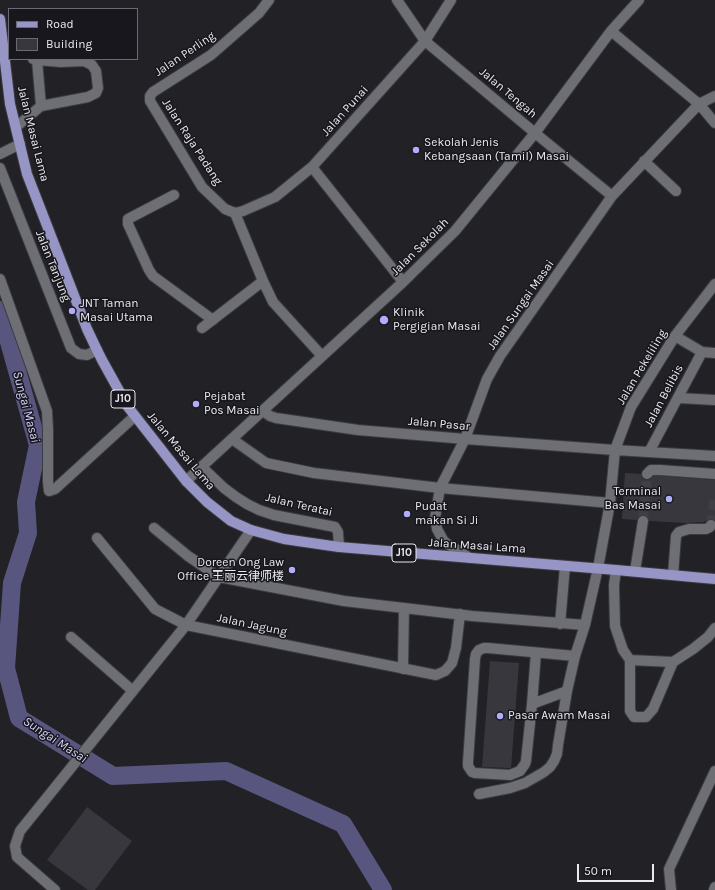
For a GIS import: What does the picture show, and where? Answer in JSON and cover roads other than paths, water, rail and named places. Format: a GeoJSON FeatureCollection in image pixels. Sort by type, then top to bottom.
{"type":"FeatureCollection","features":[{"type":"Feature","properties":{"kind":"main road","name":"Jalan Masai Lama"},"geometry":{"type":"LineString","coordinates":[[0,19],[6,50],[10,104],[27,174],[87,330],[128,407],[186,481],[207,502],[231,521],[251,530],[284,539],[339,547],[715,579]]}},
{"type":"Feature","properties":{"kind":"street","name":"Jalan Perling"},"geometry":{"type":"LineString","coordinates":[[150,96],[153,92],[211,56],[258,13],[269,0]]}},
{"type":"Feature","properties":{"kind":"street","name":"Jalan Tengah"},"geometry":{"type":"LineString","coordinates":[[397,0],[425,41],[612,196]]}},
{"type":"Feature","properties":{"kind":"street","name":"Jalan Punai"},"geometry":{"type":"LineString","coordinates":[[235,213],[276,197],[312,167],[425,41],[451,0]]}},
{"type":"Feature","properties":{"kind":"street","name":"Jalan Sekolah"},"geometry":{"type":"LineString","coordinates":[[186,481],[403,282],[455,231],[535,133],[610,31],[639,0]]}},
{"type":"Feature","properties":{"kind":"street"},"geometry":{"type":"LineString","coordinates":[[610,31],[699,104],[715,123]]}},
{"type":"Feature","properties":{"kind":"street"},"geometry":{"type":"LineString","coordinates":[[16,127],[41,106],[88,97],[96,93],[98,88],[96,71],[92,65],[84,61],[61,62],[35,60],[41,106]]}},
{"type":"Feature","properties":{"kind":"street","name":"Jalan Raja Padang"},"geometry":{"type":"LineString","coordinates":[[150,96],[150,101],[202,187],[225,209],[235,213]]}},
{"type":"Feature","properties":{"kind":"street","name":"Jalan Sungai Masai"},"geometry":{"type":"LineString","coordinates":[[470,558],[446,543],[439,535],[435,518],[440,488],[465,439],[487,379],[500,356],[612,196],[699,104],[715,96]]}},
{"type":"Feature","properties":{"kind":"street"},"geometry":{"type":"LineString","coordinates":[[0,154],[20,144]]}},
{"type":"Feature","properties":{"kind":"street"},"geometry":{"type":"LineString","coordinates":[[644,161],[676,191]]}},
{"type":"Feature","properties":{"kind":"street"},"geometry":{"type":"LineString","coordinates":[[312,167],[403,282]]}},
{"type":"Feature","properties":{"kind":"street","name":"Jalan Tanjung"},"geometry":{"type":"LineString","coordinates":[[0,168],[71,348],[79,354],[87,355],[97,350]]}},
{"type":"Feature","properties":{"kind":"street"},"geometry":{"type":"LineString","coordinates":[[174,195],[128,218],[128,224],[153,276],[213,320]]}},
{"type":"Feature","properties":{"kind":"street"},"geometry":{"type":"LineString","coordinates":[[235,213],[273,302],[322,356]]}},
{"type":"Feature","properties":{"kind":"street"},"geometry":{"type":"LineString","coordinates":[[0,279],[47,411],[49,491],[55,489],[135,416]]}},
{"type":"Feature","properties":{"kind":"street"},"geometry":{"type":"LineString","coordinates":[[202,328],[263,281]]}},
{"type":"Feature","properties":{"kind":"street","name":"Jalan Pekeliling"},"geometry":{"type":"LineString","coordinates":[[479,794],[510,788],[525,783],[540,775],[550,767],[556,754],[575,656],[585,625],[598,568],[610,503],[615,450],[631,407],[675,336],[715,284]]}},
{"type":"Feature","properties":{"kind":"street"},"geometry":{"type":"LineString","coordinates":[[675,336],[702,352],[715,353]]}},
{"type":"Feature","properties":{"kind":"street","name":"Jalan Belibis"},"geometry":{"type":"LineString","coordinates":[[648,452],[702,352]]}},
{"type":"Feature","properties":{"kind":"street"},"geometry":{"type":"LineString","coordinates":[[678,398],[715,400]]}},
{"type":"Feature","properties":{"kind":"street","name":"Jalan Pasar"},"geometry":{"type":"LineString","coordinates":[[263,411],[276,418],[358,430],[615,450],[715,456]]}},
{"type":"Feature","properties":{"kind":"street"},"geometry":{"type":"LineString","coordinates":[[232,439],[266,463],[314,473],[440,488],[610,503]]}},
{"type":"Feature","properties":{"kind":"street","name":"Jalan Teratai"},"geometry":{"type":"LineString","coordinates":[[202,467],[236,498],[259,510],[274,515],[335,527],[338,532],[339,547]]}},
{"type":"Feature","properties":{"kind":"street"},"geometry":{"type":"LineString","coordinates":[[647,474],[651,470],[715,474]]}},
{"type":"Feature","properties":{"kind":"street"},"geometry":{"type":"LineString","coordinates":[[635,571],[643,521]]}},
{"type":"Feature","properties":{"kind":"street"},"geometry":{"type":"LineString","coordinates":[[673,575],[676,536],[679,532],[689,529],[706,529],[711,525]]}},
{"type":"Feature","properties":{"kind":"street"},"geometry":{"type":"LineString","coordinates":[[154,528],[188,556],[219,577],[344,601],[560,624],[585,625]]}},
{"type":"Feature","properties":{"kind":"street"},"geometry":{"type":"LineString","coordinates":[[55,890],[17,857],[15,846],[20,831],[186,625],[251,530]]}},
{"type":"Feature","properties":{"kind":"street","name":"Jalan Jagung"},"geometry":{"type":"LineString","coordinates":[[97,538],[155,609],[186,625],[436,675],[445,671],[452,663],[456,648],[460,614]]}},
{"type":"Feature","properties":{"kind":"street"},"geometry":{"type":"LineString","coordinates":[[560,624],[565,566]]}},
{"type":"Feature","properties":{"kind":"street"},"geometry":{"type":"LineString","coordinates":[[616,570],[614,586],[615,626],[622,650],[630,660],[630,711],[634,717],[646,717],[654,709],[674,662],[708,638],[715,628]]}},
{"type":"Feature","properties":{"kind":"street"},"geometry":{"type":"LineString","coordinates":[[403,669],[404,608]]}},
{"type":"Feature","properties":{"kind":"street"},"geometry":{"type":"LineString","coordinates":[[71,638],[133,691]]}},
{"type":"Feature","properties":{"kind":"street"},"geometry":{"type":"LineString","coordinates":[[536,653],[526,761],[523,767],[510,775],[472,772],[468,766],[468,762],[475,659],[479,650],[488,648],[575,656]]}},
{"type":"Feature","properties":{"kind":"street"},"geometry":{"type":"LineString","coordinates":[[630,660],[674,662]]}},
{"type":"Feature","properties":{"kind":"street"},"geometry":{"type":"LineString","coordinates":[[532,704],[567,692]]}},
{"type":"Feature","properties":{"kind":"street"},"geometry":{"type":"LineString","coordinates":[[671,890],[668,869],[714,777]]}},
{"type":"Feature","properties":{"kind":"waterway","name":"Sungai Masai"},"geometry":{"type":"LineString","coordinates":[[0,310],[38,445],[26,502],[28,533],[12,583],[6,668],[19,718],[113,776],[226,771],[343,824],[383,890]]}},
{"type":"Feature","properties":{"kind":"tunnel"},"geometry":{"type":"LineString","coordinates":[[643,521],[647,474]]}},
{"type":"Feature","properties":{"kind":"tunnel"},"geometry":{"type":"LineString","coordinates":[[711,525],[715,497]]}},
{"type":"Feature","properties":{"kind":"place","name":"Sekolah Jenis Kebangsaan (Tamil) Masai"},"geometry":{"type":"Point","coordinates":[416,150]}},
{"type":"Feature","properties":{"kind":"place","name":"JNT Taman Masai Utama"},"geometry":{"type":"Point","coordinates":[72,311]}},
{"type":"Feature","properties":{"kind":"place","name":"Klinik Pergigian Masai"},"geometry":{"type":"Point","coordinates":[384,320]}},
{"type":"Feature","properties":{"kind":"place","name":"Pejabat Pos Masai"},"geometry":{"type":"Point","coordinates":[196,404]}},
{"type":"Feature","properties":{"kind":"place","name":"Terminal Bas Masai"},"geometry":{"type":"Point","coordinates":[669,499]}},
{"type":"Feature","properties":{"kind":"place","name":"Pudat makan Si Ji"},"geometry":{"type":"Point","coordinates":[407,514]}},
{"type":"Feature","properties":{"kind":"place","name":"Doreen Ong Law Office 王丽云律师楼"},"geometry":{"type":"Point","coordinates":[292,570]}},
{"type":"Feature","properties":{"kind":"place","name":"Pasar Awam Masai"},"geometry":{"type":"Point","coordinates":[500,716]}}]}
